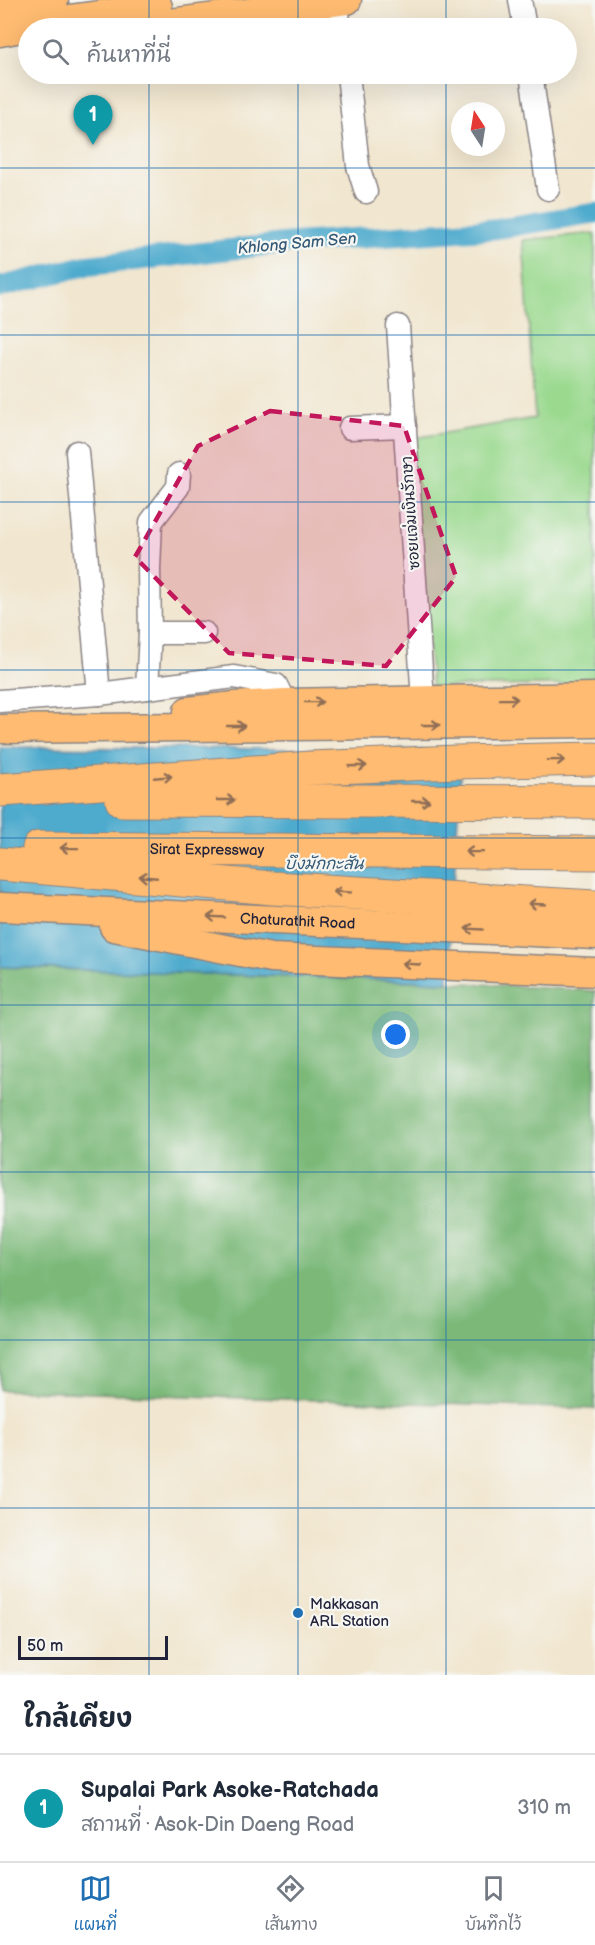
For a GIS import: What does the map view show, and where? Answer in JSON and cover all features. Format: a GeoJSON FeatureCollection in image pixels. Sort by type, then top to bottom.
{"type":"FeatureCollection","features":[{"type":"Feature","properties":{"kind":"highway"},"geometry":{"type":"LineString","coordinates":[[0,790],[311,768],[595,759]]}},
{"type":"Feature","properties":{"kind":"highway"},"geometry":{"type":"LineString","coordinates":[[0,799],[595,802]]}},
{"type":"Feature","properties":{"kind":"highway","name":"Sirat Expressway"},"geometry":{"type":"LineString","coordinates":[[0,847],[595,853]]}},
{"type":"Feature","properties":{"kind":"highway"},"geometry":{"type":"LineString","coordinates":[[0,864],[273,888],[595,907]]}},
{"type":"Feature","properties":{"kind":"main road"},"geometry":{"type":"LineString","coordinates":[[0,8],[54,0]]}},
{"type":"Feature","properties":{"kind":"main road"},"geometry":{"type":"LineString","coordinates":[[76,18],[204,0]]}},
{"type":"Feature","properties":{"kind":"main road"},"geometry":{"type":"LineString","coordinates":[[248,18],[341,10]]}},
{"type":"Feature","properties":{"kind":"main road"},"geometry":{"type":"LineString","coordinates":[[0,32],[18,29]]}},
{"type":"Feature","properties":{"kind":"main road"},"geometry":{"type":"LineString","coordinates":[[0,46],[18,43]]}},
{"type":"Feature","properties":{"kind":"main road"},"geometry":{"type":"LineString","coordinates":[[52,728],[235,706],[285,703],[595,697]]}},
{"type":"Feature","properties":{"kind":"main road"},"geometry":{"type":"LineString","coordinates":[[0,729],[595,723]]}},
{"type":"Feature","properties":{"kind":"main road"},"geometry":{"type":"LineString","coordinates":[[10,908],[271,958],[595,972]]}},
{"type":"Feature","properties":{"kind":"main road","name":"Chaturathit Road"},"geometry":{"type":"LineString","coordinates":[[10,908],[595,935]]}},
{"type":"Feature","properties":{"kind":"street"},"geometry":{"type":"LineString","coordinates":[[520,0],[523,18]]}},
{"type":"Feature","properties":{"kind":"street"},"geometry":{"type":"LineString","coordinates":[[349,84],[358,166],[366,192]]}},
{"type":"Feature","properties":{"kind":"street"},"geometry":{"type":"LineString","coordinates":[[532,84],[548,189]]}},
{"type":"Feature","properties":{"kind":"street","name":"ซอยแจ่มเงินรักษา"},"geometry":{"type":"LineString","coordinates":[[398,326],[423,700]]}},
{"type":"Feature","properties":{"kind":"street"},"geometry":{"type":"LineString","coordinates":[[350,428],[405,426]]}},
{"type":"Feature","properties":{"kind":"street"},"geometry":{"type":"LineString","coordinates":[[77,452],[99,694]]}},
{"type":"Feature","properties":{"kind":"street"},"geometry":{"type":"LineString","coordinates":[[147,688],[151,522],[178,487],[179,474]]}},
{"type":"Feature","properties":{"kind":"street"},"geometry":{"type":"LineString","coordinates":[[150,633],[204,633]]}},
{"type":"Feature","properties":{"kind":"street"},"geometry":{"type":"LineString","coordinates":[[0,701],[99,694],[234,677],[276,685],[285,703]]}},
{"type":"Feature","properties":{"kind":"highlighted area"},"geometry":{"type":"Polygon","coordinates":[[[270,411],[404,426],[456,577],[386,666],[229,653],[135,557],[198,446],[270,411]]]}},
{"type":"Feature","properties":{"kind":"green space"},"geometry":{"type":"Polygon","coordinates":[[[595,233],[595,684],[432,687],[409,439],[535,418],[523,240],[595,233]]]}},
{"type":"Feature","properties":{"kind":"green space"},"geometry":{"type":"Polygon","coordinates":[[[0,967],[448,982],[595,991],[595,1409],[0,1390],[0,967]]]}},
{"type":"Feature","properties":{"kind":"water","name":"บึงมักกะสัน"},"geometry":{"type":"Polygon","coordinates":[[[0,747],[462,750],[448,982],[0,967],[0,747]]]}},
{"type":"Feature","properties":{"kind":"waterway","name":"Khlong Sam Sen"},"geometry":{"type":"LineString","coordinates":[[0,287],[84,266],[288,243],[494,229],[595,213]]}},
{"type":"Feature","properties":{"kind":"place","name":"Supalai Park Asoke-Ratchada"},"geometry":{"type":"Point","coordinates":[93,145]}},
{"type":"Feature","properties":{"kind":"place","name":"Makkasan ARL Station"},"geometry":{"type":"Point","coordinates":[298,1613]}}]}
